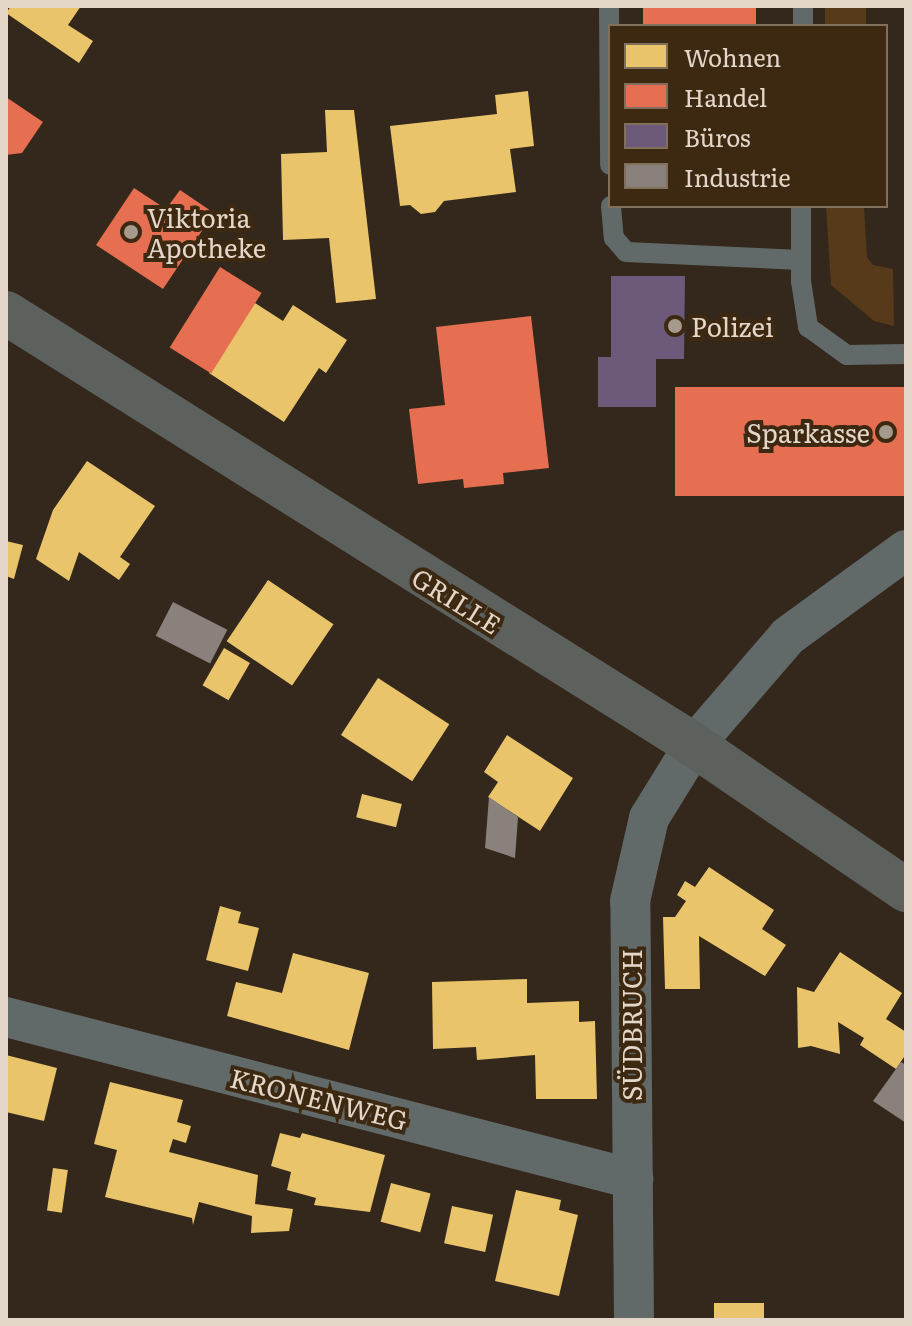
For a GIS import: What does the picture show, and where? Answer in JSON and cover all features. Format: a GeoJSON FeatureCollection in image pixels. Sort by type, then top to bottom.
{"type":"FeatureCollection","features":[{"type":"Feature","properties":{"kind":"main road","name":"GRILLE"},"geometry":{"type":"LineString","coordinates":[[6,313],[694,745],[906,890]]}},
{"type":"Feature","properties":{"kind":"street","name":"SÜDBRUCH"},"geometry":{"type":"LineString","coordinates":[[634,1320],[630,901],[649,818],[694,745],[788,636],[906,550]]}},
{"type":"Feature","properties":{"kind":"street","name":"KRONENWEG"},"geometry":{"type":"LineString","coordinates":[[6,1017],[633,1179]]}},
{"type":"Feature","properties":{"kind":"lane"},"geometry":{"type":"LineString","coordinates":[[611,208],[614,238],[626,252],[801,260]]}},
{"type":"Feature","properties":{"kind":"lane"},"geometry":{"type":"LineString","coordinates":[[801,208],[801,260],[808,327],[847,355],[906,354]]}},
{"type":"Feature","properties":{"kind":"shaded area"},"geometry":{"type":"Polygon","coordinates":[[[825,6],[866,6],[866,24],[825,24],[825,6]]]}},
{"type":"Feature","properties":{"kind":"shaded area"},"geometry":{"type":"Polygon","coordinates":[[[826,208],[864,208],[867,257],[873,265],[893,269],[894,326],[874,321],[831,285],[826,208]]]}},
{"type":"Feature","properties":{"kind":"building: Wohnen"},"geometry":{"type":"Polygon","coordinates":[[[11,6],[81,6],[68,25],[93,41],[79,63],[6,13],[11,6]]]}},
{"type":"Feature","properties":{"kind":"building: Wohnen"},"geometry":{"type":"Polygon","coordinates":[[[528,91],[534,146],[510,149],[516,192],[444,201],[435,212],[421,214],[410,205],[400,206],[390,126],[497,114],[495,95],[528,91]]]}},
{"type":"Feature","properties":{"kind":"building: Wohnen"},"geometry":{"type":"Polygon","coordinates":[[[325,110],[354,110],[376,299],[336,303],[329,238],[283,240],[281,154],[327,152],[325,110]]]}},
{"type":"Feature","properties":{"kind":"building: Wohnen"},"geometry":{"type":"Polygon","coordinates":[[[255,303],[283,321],[293,305],[347,340],[326,373],[319,368],[284,422],[209,373],[255,303]]]}},
{"type":"Feature","properties":{"kind":"building: Wohnen"},"geometry":{"type":"Polygon","coordinates":[[[87,461],[155,506],[120,557],[130,564],[119,580],[79,552],[69,581],[36,559],[53,510],[87,461]]]}},
{"type":"Feature","properties":{"kind":"building: Wohnen"},"geometry":{"type":"Polygon","coordinates":[[[6,541],[23,545],[14,579],[6,576],[6,541]]]}},
{"type":"Feature","properties":{"kind":"building: Wohnen"},"geometry":{"type":"Polygon","coordinates":[[[268,580],[333,624],[292,686],[227,641],[268,580]]]}},
{"type":"Feature","properties":{"kind":"building: Wohnen"},"geometry":{"type":"Polygon","coordinates":[[[224,648],[250,663],[228,700],[202,685],[224,648]]]}},
{"type":"Feature","properties":{"kind":"building: Wohnen"},"geometry":{"type":"Polygon","coordinates":[[[378,678],[449,724],[412,781],[341,735],[378,678]]]}},
{"type":"Feature","properties":{"kind":"building: Wohnen"},"geometry":{"type":"Polygon","coordinates":[[[507,735],[573,778],[540,831],[488,797],[498,782],[484,772],[507,735]]]}},
{"type":"Feature","properties":{"kind":"building: Wohnen"},"geometry":{"type":"Polygon","coordinates":[[[362,794],[402,804],[396,827],[356,817],[362,794]]]}},
{"type":"Feature","properties":{"kind":"building: Wohnen"},"geometry":{"type":"Polygon","coordinates":[[[709,867],[774,910],[762,929],[786,945],[765,976],[699,936],[700,989],[665,989],[663,917],[675,917],[686,901],[677,895],[685,881],[695,887],[709,867]]]}},
{"type":"Feature","properties":{"kind":"building: Wohnen"},"geometry":{"type":"Polygon","coordinates":[[[220,906],[241,912],[238,923],[259,928],[248,971],[206,960],[220,906]]]}},
{"type":"Feature","properties":{"kind":"building: Wohnen"},"geometry":{"type":"Polygon","coordinates":[[[840,952],[902,993],[886,1019],[906,1032],[906,1054],[896,1069],[860,1045],[864,1038],[838,1022],[840,1054],[811,1046],[798,1048],[797,987],[814,992],[840,952]]]}},
{"type":"Feature","properties":{"kind":"building: Wohnen"},"geometry":{"type":"Polygon","coordinates":[[[293,953],[369,973],[349,1050],[227,1016],[236,982],[282,993],[293,953]]]}},
{"type":"Feature","properties":{"kind":"building: Wohnen"},"geometry":{"type":"Polygon","coordinates":[[[527,979],[527,1003],[579,1001],[579,1022],[595,1021],[597,1099],[536,1099],[535,1055],[477,1060],[476,1047],[433,1049],[432,982],[527,979]]]}},
{"type":"Feature","properties":{"kind":"building: Wohnen"},"geometry":{"type":"Polygon","coordinates":[[[6,1055],[57,1068],[44,1121],[6,1112],[6,1055]]]}},
{"type":"Feature","properties":{"kind":"building: Wohnen"},"geometry":{"type":"Polygon","coordinates":[[[110,1082],[183,1100],[177,1122],[191,1126],[186,1143],[173,1139],[169,1152],[258,1175],[255,1204],[293,1209],[289,1231],[251,1233],[252,1216],[199,1202],[193,1225],[192,1218],[105,1197],[117,1150],[94,1144],[110,1082]]]}},
{"type":"Feature","properties":{"kind":"building: Wohnen"},"geometry":{"type":"Polygon","coordinates":[[[280,1133],[300,1138],[302,1133],[385,1155],[370,1212],[314,1205],[316,1198],[287,1190],[291,1172],[271,1166],[280,1133]]]}},
{"type":"Feature","properties":{"kind":"building: Wohnen"},"geometry":{"type":"Polygon","coordinates":[[[53,1168],[68,1170],[62,1213],[47,1211],[53,1168]]]}},
{"type":"Feature","properties":{"kind":"building: Wohnen"},"geometry":{"type":"Polygon","coordinates":[[[391,1183],[431,1194],[420,1232],[381,1222],[391,1183]]]}},
{"type":"Feature","properties":{"kind":"building: Wohnen"},"geometry":{"type":"Polygon","coordinates":[[[516,1190],[561,1200],[559,1210],[578,1215],[559,1296],[495,1281],[516,1190]]]}},
{"type":"Feature","properties":{"kind":"building: Wohnen"},"geometry":{"type":"Polygon","coordinates":[[[452,1206],[493,1215],[485,1252],[444,1243],[452,1206]]]}},
{"type":"Feature","properties":{"kind":"building: Wohnen"},"geometry":{"type":"Polygon","coordinates":[[[714,1303],[764,1303],[764,1320],[714,1320],[714,1303]]]}},
{"type":"Feature","properties":{"kind":"building: Handel"},"geometry":{"type":"Polygon","coordinates":[[[643,6],[756,6],[756,24],[643,24],[643,6]]]}},
{"type":"Feature","properties":{"kind":"building: Handel"},"geometry":{"type":"Polygon","coordinates":[[[6,97],[43,122],[22,153],[6,155],[6,97]]]}},
{"type":"Feature","properties":{"kind":"building: Handel"},"geometry":{"type":"Polygon","coordinates":[[[134,188],[166,209],[180,190],[214,213],[163,289],[96,245],[134,188]]]}},
{"type":"Feature","properties":{"kind":"building: Handel"},"geometry":{"type":"Polygon","coordinates":[[[220,267],[262,293],[211,374],[170,348],[220,267]]]}},
{"type":"Feature","properties":{"kind":"building: Handel"},"geometry":{"type":"Polygon","coordinates":[[[531,316],[549,468],[503,473],[504,484],[464,488],[463,479],[418,484],[409,409],[445,405],[436,327],[531,316]]]}},
{"type":"Feature","properties":{"kind":"building: Handel"},"geometry":{"type":"Polygon","coordinates":[[[675,387],[906,387],[906,496],[675,496],[675,387]]]}},
{"type":"Feature","properties":{"kind":"building: Büros"},"geometry":{"type":"Polygon","coordinates":[[[611,276],[685,276],[684,359],[656,359],[656,407],[598,407],[598,357],[611,357],[611,276]]]}},
{"type":"Feature","properties":{"kind":"building: Industrie"},"geometry":{"type":"Polygon","coordinates":[[[173,602],[227,630],[210,664],[156,636],[173,602]]]}},
{"type":"Feature","properties":{"kind":"building: Industrie"},"geometry":{"type":"Polygon","coordinates":[[[489,797],[518,817],[515,858],[485,848],[489,797]]]}},
{"type":"Feature","properties":{"kind":"building: Industrie"},"geometry":{"type":"Polygon","coordinates":[[[901,1062],[906,1065],[906,1123],[873,1101],[901,1062]]]}},
{"type":"Feature","properties":{"kind":"place","name":"Viktoria Apotheke"},"geometry":{"type":"Point","coordinates":[131,232]}},
{"type":"Feature","properties":{"kind":"place","name":"Polizei"},"geometry":{"type":"Point","coordinates":[675,326]}},
{"type":"Feature","properties":{"kind":"place","name":"Sparkasse"},"geometry":{"type":"Point","coordinates":[886,432]}}]}
